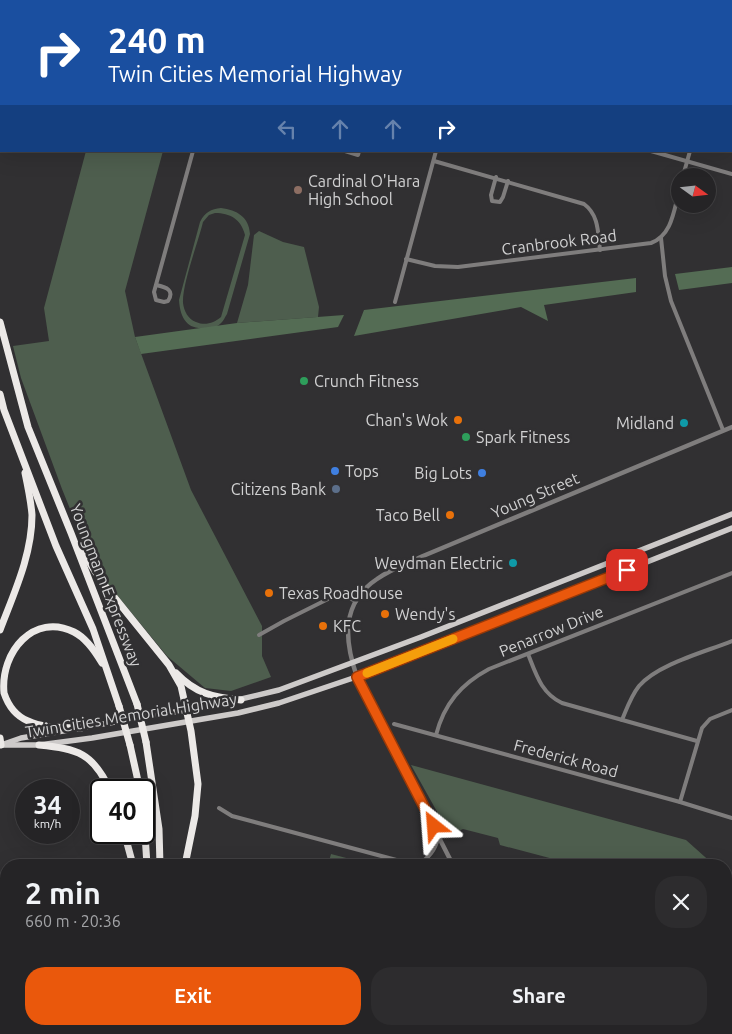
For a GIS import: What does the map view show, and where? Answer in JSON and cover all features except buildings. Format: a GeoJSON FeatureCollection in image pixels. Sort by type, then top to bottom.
{"type":"FeatureCollection","features":[{"type":"Feature","properties":{"kind":"highway","name":"Youngmann Expressway"},"geometry":{"type":"LineString","coordinates":[[0,322],[28,427],[137,704],[146,742],[159,829],[160,859]]}},
{"type":"Feature","properties":{"kind":"highway","name":"Youngmann Expressway"},"geometry":{"type":"LineString","coordinates":[[0,394],[4,410],[56,546],[93,629],[111,678],[138,779]]}},
{"type":"Feature","properties":{"kind":"highway"},"geometry":{"type":"LineString","coordinates":[[0,630],[26,558],[30,537],[32,515],[22,456]]}},
{"type":"Feature","properties":{"kind":"highway"},"geometry":{"type":"LineString","coordinates":[[71,533],[102,582],[169,665],[188,684],[209,695],[241,700]]}},
{"type":"Feature","properties":{"kind":"highway"},"geometry":{"type":"LineString","coordinates":[[80,728],[49,726],[32,723],[21,718],[5,697],[1,681],[1,672],[6,654],[16,642],[32,631],[47,628],[68,630],[81,636],[100,659],[111,678]]}},
{"type":"Feature","properties":{"kind":"highway"},"geometry":{"type":"LineString","coordinates":[[169,665],[181,686],[189,722],[198,784],[195,816],[186,859]]}},
{"type":"Feature","properties":{"kind":"highway"},"geometry":{"type":"LineString","coordinates":[[39,746],[66,748],[82,754],[95,764],[104,779]]}},
{"type":"Feature","properties":{"kind":"highway"},"geometry":{"type":"LineString","coordinates":[[127,844],[131,859]]}},
{"type":"Feature","properties":{"kind":"highway"},"geometry":{"type":"LineString","coordinates":[[146,844],[147,859]]}},
{"type":"Feature","properties":{"kind":"main road","name":"Twin Cities Memorial Highway"},"geometry":{"type":"LineString","coordinates":[[0,743],[241,700],[279,690],[732,514]]}},
{"type":"Feature","properties":{"kind":"main road","name":"Twin Cities Memorial Highway"},"geometry":{"type":"LineString","coordinates":[[0,743],[39,746],[189,722],[279,704],[357,677],[732,528]]}},
{"type":"Feature","properties":{"kind":"street"},"geometry":{"type":"LineString","coordinates":[[156,285],[168,288],[171,291],[168,301],[156,300],[154,292],[193,152]]}},
{"type":"Feature","properties":{"kind":"street"},"geometry":{"type":"LineString","coordinates":[[348,152],[358,155],[359,152]]}},
{"type":"Feature","properties":{"kind":"street"},"geometry":{"type":"LineString","coordinates":[[395,302],[436,152]]}},
{"type":"Feature","properties":{"kind":"street"},"geometry":{"type":"LineString","coordinates":[[656,152],[732,174]]}},
{"type":"Feature","properties":{"kind":"street"},"geometry":{"type":"LineString","coordinates":[[685,168],[690,152]]}},
{"type":"Feature","properties":{"kind":"street"},"geometry":{"type":"LineString","coordinates":[[434,161],[496,177],[584,204],[592,211],[596,220],[600,250]]}},
{"type":"Feature","properties":{"kind":"street"},"geometry":{"type":"LineString","coordinates":[[496,177],[490,195],[492,201],[500,202],[508,181]]}},
{"type":"Feature","properties":{"kind":"street"},"geometry":{"type":"LineString","coordinates":[[673,213],[670,225],[660,238],[665,276],[671,301],[723,430]]}},
{"type":"Feature","properties":{"kind":"street","name":"Cranbrook Road"},"geometry":{"type":"LineString","coordinates":[[406,259],[435,266],[458,267],[651,243],[660,238]]}},
{"type":"Feature","properties":{"kind":"street","name":"Young Street"},"geometry":{"type":"LineString","coordinates":[[451,859],[357,677],[347,639],[349,616],[356,601],[366,588],[379,577],[423,556],[732,427]]}},
{"type":"Feature","properties":{"kind":"street","name":"Penarrow Drive"},"geometry":{"type":"LineString","coordinates":[[436,735],[444,710],[461,688],[489,669],[732,573]]}},
{"type":"Feature","properties":{"kind":"street"},"geometry":{"type":"LineString","coordinates":[[259,635],[334,596],[344,596],[356,601]]}},
{"type":"Feature","properties":{"kind":"street"},"geometry":{"type":"LineString","coordinates":[[622,720],[633,695],[650,676],[662,668],[732,641]]}},
{"type":"Feature","properties":{"kind":"street"},"geometry":{"type":"LineString","coordinates":[[528,654],[541,686],[555,700],[697,741]]}},
{"type":"Feature","properties":{"kind":"street"},"geometry":{"type":"LineString","coordinates":[[680,802],[699,733],[706,723],[716,716],[732,710]]}},
{"type":"Feature","properties":{"kind":"street","name":"Frederick Road"},"geometry":{"type":"LineString","coordinates":[[394,724],[732,818]]}},
{"type":"Feature","properties":{"kind":"street"},"geometry":{"type":"LineString","coordinates":[[219,808],[232,816],[393,859]]}},
{"type":"Feature","properties":{"kind":"street"},"geometry":{"type":"LineString","coordinates":[[427,859],[432,854],[439,836]]}},
{"type":"Feature","properties":{"kind":"green space"},"geometry":{"type":"Polygon","coordinates":[[[86,152],[163,152],[125,291],[135,337],[191,490],[262,626],[262,656],[271,677],[231,691],[205,688],[167,656],[99,573],[83,541],[62,489],[21,378],[13,346],[49,341],[44,308],[86,152]]]}},
{"type":"Feature","properties":{"kind":"green space"},"geometry":{"type":"Polygon","coordinates":[[[221,208],[241,215],[247,223],[250,234],[227,314],[217,326],[211,328],[193,327],[185,321],[179,300],[200,222],[206,213],[221,208]],[[220,213],[209,215],[203,222],[183,295],[184,309],[187,314],[193,321],[203,324],[215,321],[221,317],[245,235],[238,221],[220,213]]]}},
{"type":"Feature","properties":{"kind":"green space"},"geometry":{"type":"Polygon","coordinates":[[[259,231],[283,242],[304,247],[319,307],[318,317],[237,323],[248,285],[254,235],[259,231]]]}},
{"type":"Feature","properties":{"kind":"green space"},"geometry":{"type":"Polygon","coordinates":[[[732,267],[732,283],[679,290],[675,274],[732,267]]]}},
{"type":"Feature","properties":{"kind":"green space"},"geometry":{"type":"Polygon","coordinates":[[[636,278],[636,292],[544,305],[548,321],[521,307],[354,336],[364,310],[636,278]]]}},
{"type":"Feature","properties":{"kind":"green space"},"geometry":{"type":"Polygon","coordinates":[[[344,315],[338,327],[141,354],[135,337],[237,323],[344,315]]]}},
{"type":"Feature","properties":{"kind":"green space"},"geometry":{"type":"Polygon","coordinates":[[[411,765],[686,840],[707,859],[553,859],[500,845],[498,838],[463,829],[450,835],[411,765]]]}},
{"type":"Feature","properties":{"kind":"green space"},"geometry":{"type":"Polygon","coordinates":[[[331,854],[350,859],[330,859],[331,854]]]}},
{"type":"Feature","properties":{"kind":"slow traffic"},"geometry":{"type":"LineString","coordinates":[[367,673],[453,639]]}},
{"type":"Feature","properties":{"kind":"place","name":"Cardinal O'Hara High School"},"geometry":{"type":"Point","coordinates":[298,190]}},
{"type":"Feature","properties":{"kind":"place","name":"Crunch Fitness"},"geometry":{"type":"Point","coordinates":[304,381]}},
{"type":"Feature","properties":{"kind":"place","name":"Chan's Wok"},"geometry":{"type":"Point","coordinates":[458,420]}},
{"type":"Feature","properties":{"kind":"place","name":"Midland"},"geometry":{"type":"Point","coordinates":[684,423]}},
{"type":"Feature","properties":{"kind":"place","name":"Spark Fitness"},"geometry":{"type":"Point","coordinates":[466,437]}},
{"type":"Feature","properties":{"kind":"place","name":"Tops"},"geometry":{"type":"Point","coordinates":[335,471]}},
{"type":"Feature","properties":{"kind":"place","name":"Big Lots"},"geometry":{"type":"Point","coordinates":[482,473]}},
{"type":"Feature","properties":{"kind":"place","name":"Citizens Bank"},"geometry":{"type":"Point","coordinates":[336,489]}},
{"type":"Feature","properties":{"kind":"place","name":"Taco Bell"},"geometry":{"type":"Point","coordinates":[450,515]}},
{"type":"Feature","properties":{"kind":"place","name":"Weydman Electric"},"geometry":{"type":"Point","coordinates":[513,563]}},
{"type":"Feature","properties":{"kind":"place","name":"Texas Roadhouse"},"geometry":{"type":"Point","coordinates":[269,593]}},
{"type":"Feature","properties":{"kind":"place","name":"Wendy's"},"geometry":{"type":"Point","coordinates":[385,614]}},
{"type":"Feature","properties":{"kind":"place","name":"KFC"},"geometry":{"type":"Point","coordinates":[323,626]}},
{"type":"Feature","properties":{"kind":"route"},"geometry":{"type":"LineString","coordinates":[[434,826],[357,677],[627,570]]}}]}
